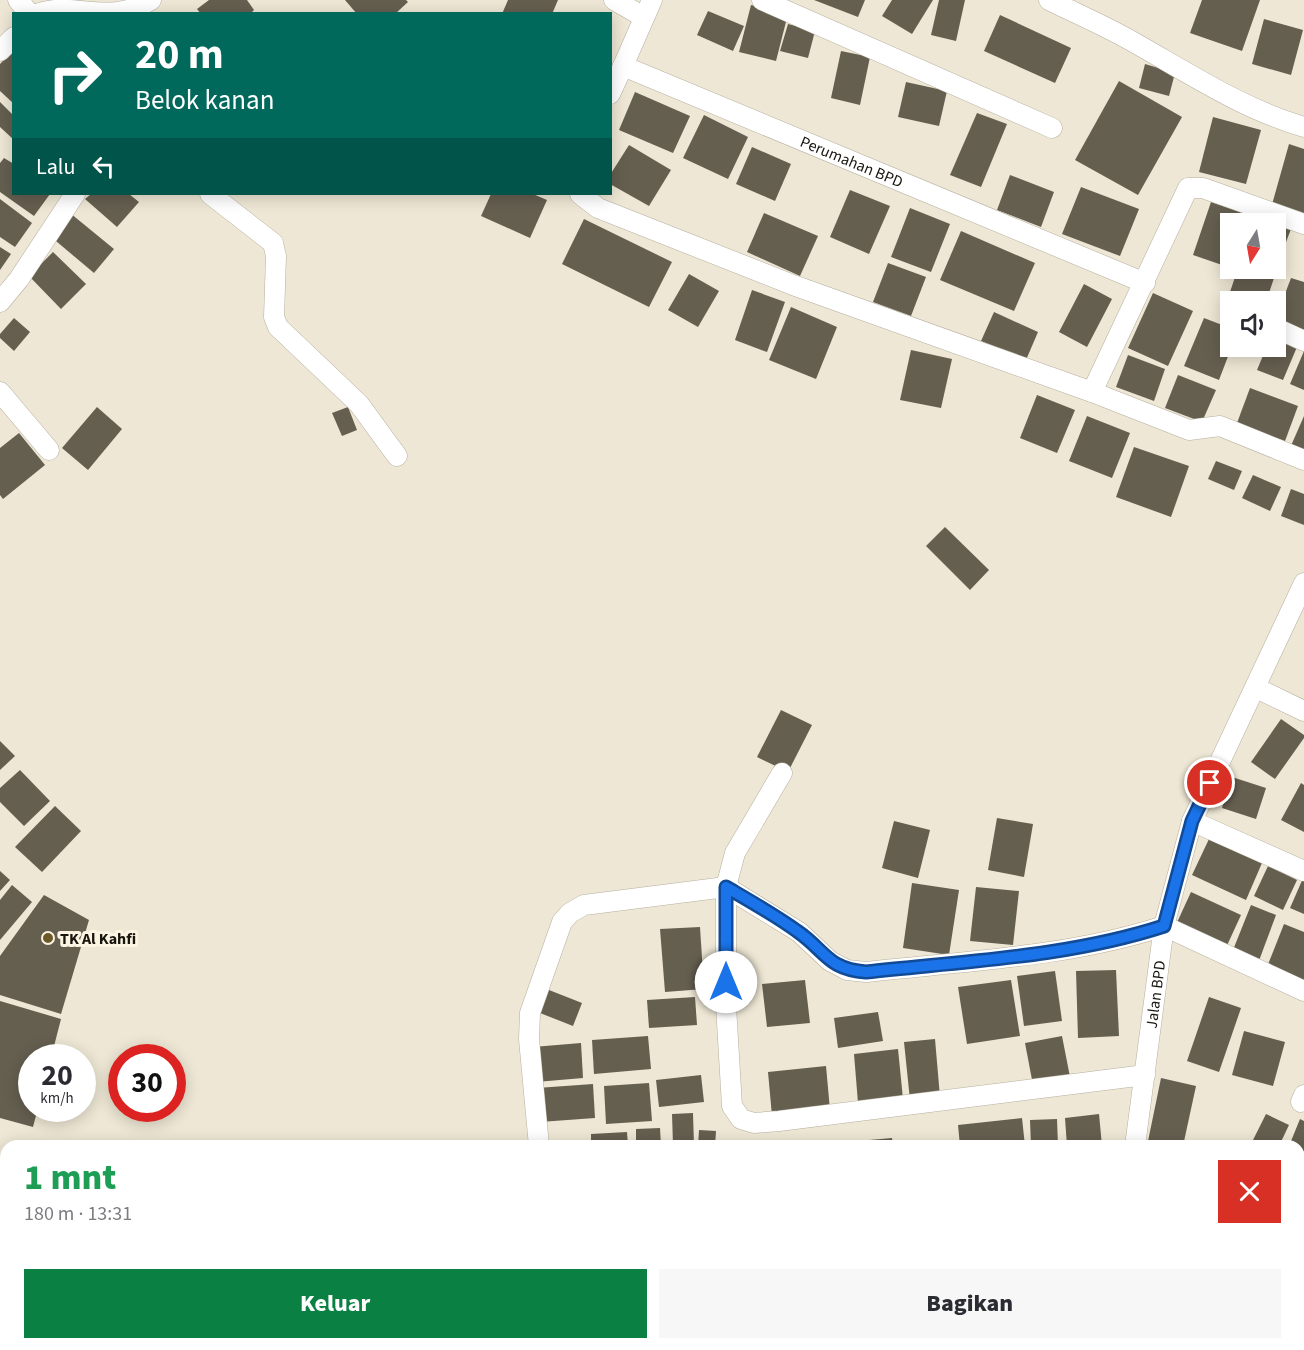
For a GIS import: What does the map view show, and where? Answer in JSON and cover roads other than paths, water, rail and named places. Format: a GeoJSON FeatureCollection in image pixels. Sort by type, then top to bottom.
{"type":"FeatureCollection","features":[{"type":"Feature","properties":{"kind":"street"},"geometry":{"type":"LineString","coordinates":[[18,0],[28,12]]}},
{"type":"Feature","properties":{"kind":"street"},"geometry":{"type":"LineString","coordinates":[[40,12],[45,8],[72,4],[116,12],[136,9],[151,0]]}},
{"type":"Feature","properties":{"kind":"street"},"geometry":{"type":"LineString","coordinates":[[612,90],[648,8],[614,0]]}},
{"type":"Feature","properties":{"kind":"street"},"geometry":{"type":"LineString","coordinates":[[762,0],[1052,128]]}},
{"type":"Feature","properties":{"kind":"street"},"geometry":{"type":"LineString","coordinates":[[1048,0],[1133,41],[1204,84],[1284,121],[1304,127]]}},
{"type":"Feature","properties":{"kind":"street"},"geometry":{"type":"LineString","coordinates":[[0,51],[12,40]]}},
{"type":"Feature","properties":{"kind":"street","name":"Perumahan BPD"},"geometry":{"type":"LineString","coordinates":[[623,66],[1145,283]]}},
{"type":"Feature","properties":{"kind":"street"},"geometry":{"type":"LineString","coordinates":[[1092,392],[1188,188],[1203,188],[1304,224]]}},
{"type":"Feature","properties":{"kind":"street"},"geometry":{"type":"LineString","coordinates":[[0,302],[19,279],[74,195]]}},
{"type":"Feature","properties":{"kind":"street"},"geometry":{"type":"LineString","coordinates":[[211,195],[273,243],[276,256],[274,317],[278,327],[359,404],[397,456]]}},
{"type":"Feature","properties":{"kind":"street"},"geometry":{"type":"LineString","coordinates":[[581,195],[598,208],[793,285],[1092,392],[1190,430],[1220,426],[1304,460]]}},
{"type":"Feature","properties":{"kind":"street"},"geometry":{"type":"LineString","coordinates":[[1286,332],[1304,340]]}},
{"type":"Feature","properties":{"kind":"street"},"geometry":{"type":"LineString","coordinates":[[0,392],[49,450]]}},
{"type":"Feature","properties":{"kind":"street","name":"Jalan BPD"},"geometry":{"type":"LineString","coordinates":[[1136,1140],[1164,926],[1192,821],[1304,583]]}},
{"type":"Feature","properties":{"kind":"street"},"geometry":{"type":"LineString","coordinates":[[1256,688],[1304,711]]}},
{"type":"Feature","properties":{"kind":"street"},"geometry":{"type":"LineString","coordinates":[[782,773],[735,853],[726,887],[726,1006],[732,1106],[741,1119],[754,1123],[779,1121],[1145,1075]]}},
{"type":"Feature","properties":{"kind":"street"},"geometry":{"type":"LineString","coordinates":[[1192,821],[1304,871]]}},
{"type":"Feature","properties":{"kind":"street"},"geometry":{"type":"LineString","coordinates":[[537,1140],[529,1039],[530,1013],[562,922],[570,913],[584,905],[726,887],[799,932],[830,961],[848,970],[866,972],[1074,949],[1124,939],[1164,926],[1304,991]]}},
{"type":"Feature","properties":{"kind":"place","name":"TK Al Kahfi"},"geometry":{"type":"Point","coordinates":[48,938]}}]}
